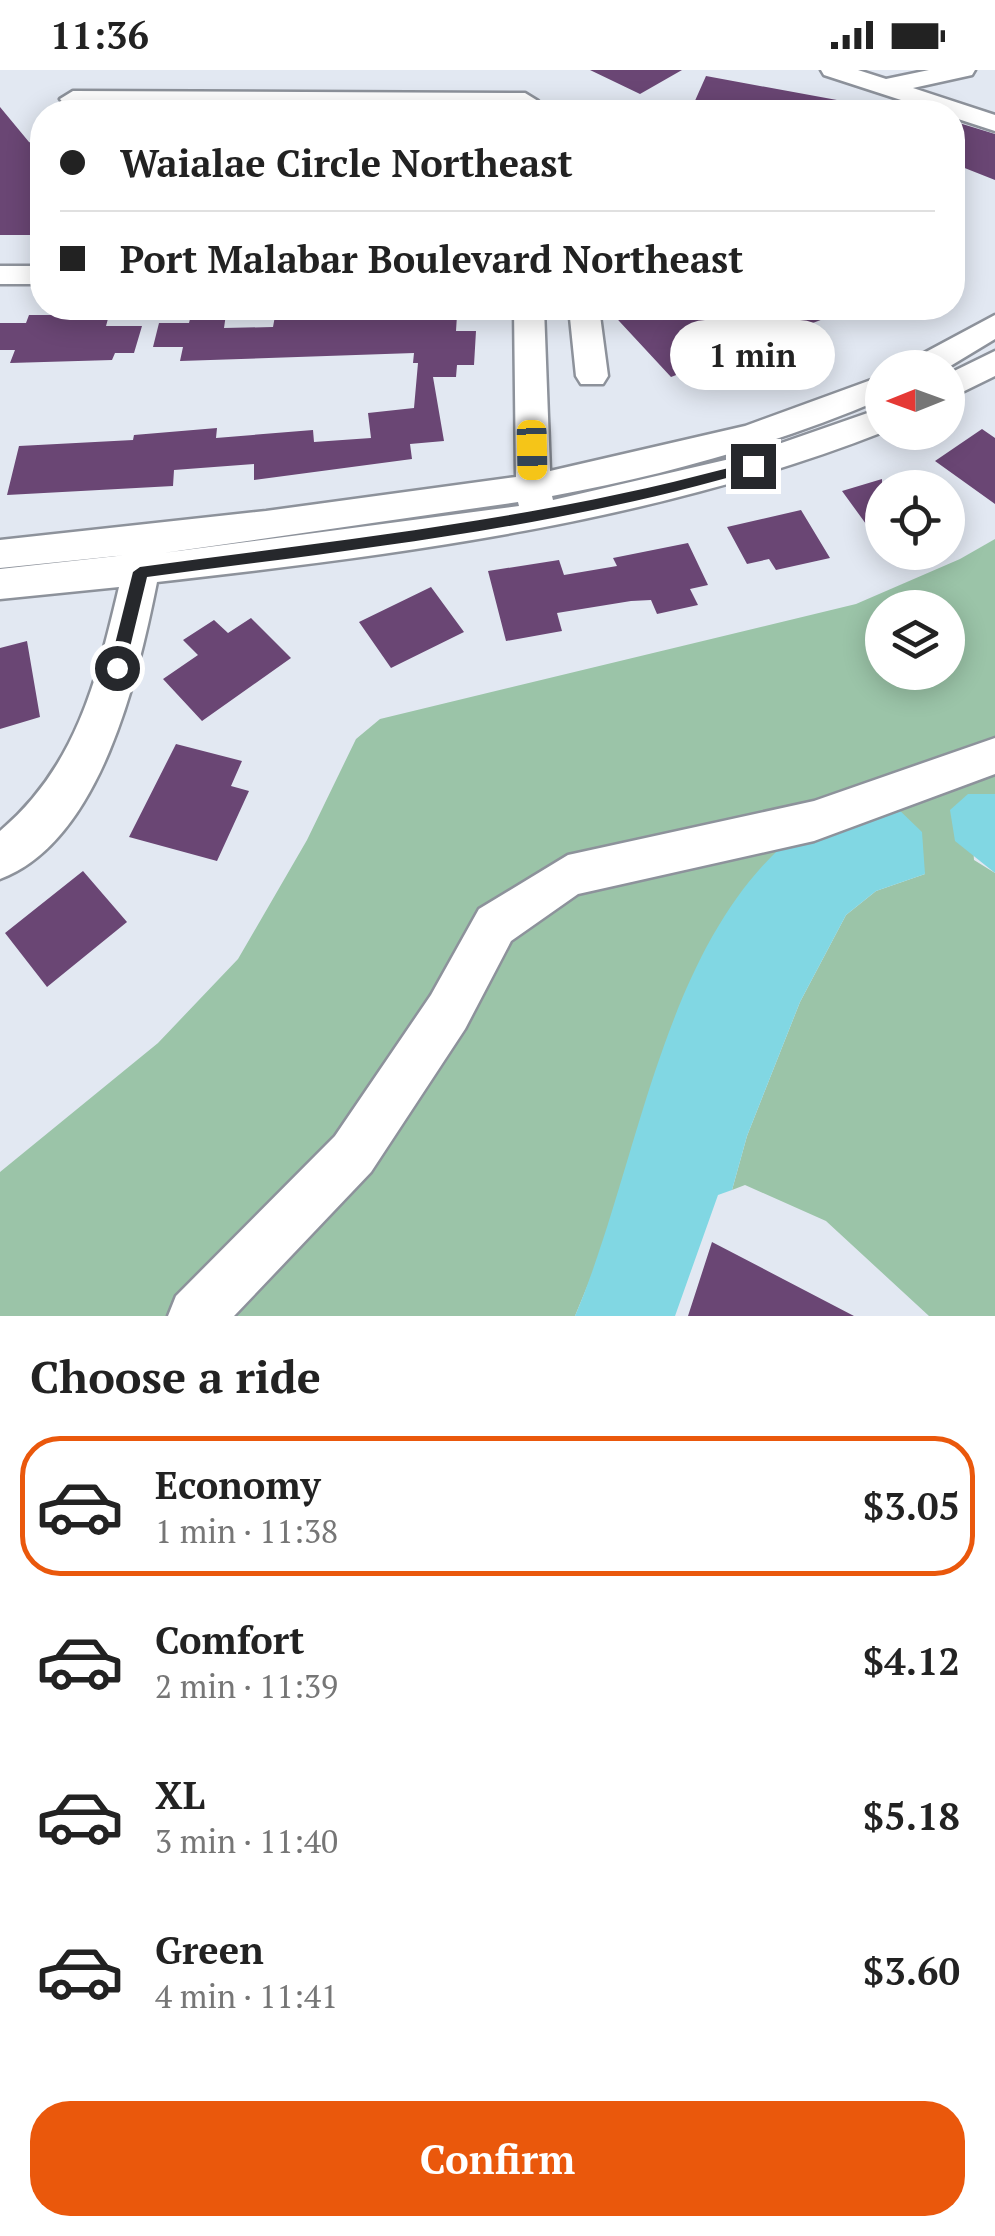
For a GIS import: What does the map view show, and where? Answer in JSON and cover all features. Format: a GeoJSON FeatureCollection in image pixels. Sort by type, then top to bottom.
{"type":"FeatureCollection","features":[{"type":"Feature","properties":{"kind":"street"},"geometry":{"type":"LineString","coordinates":[[524,70],[525,100]]}},
{"type":"Feature","properties":{"kind":"street"},"geometry":{"type":"LineString","coordinates":[[833,70],[929,100]]}},
{"type":"Feature","properties":{"kind":"street"},"geometry":{"type":"LineString","coordinates":[[889,86],[963,70]]}},
{"type":"Feature","properties":{"kind":"street"},"geometry":{"type":"LineString","coordinates":[[73,98],[173,100]]}},
{"type":"Feature","properties":{"kind":"street"},"geometry":{"type":"LineString","coordinates":[[965,113],[995,123]]}},
{"type":"Feature","properties":{"kind":"street"},"geometry":{"type":"LineString","coordinates":[[0,275],[30,275]]}},
{"type":"Feature","properties":{"kind":"street"},"geometry":{"type":"LineString","coordinates":[[529,320],[535,500]]}},
{"type":"Feature","properties":{"kind":"street"},"geometry":{"type":"LineString","coordinates":[[585,320],[592,376]]}},
{"type":"Feature","properties":{"kind":"street"},"geometry":{"type":"LineString","coordinates":[[953,350],[995,325]]}},
{"type":"Feature","properties":{"kind":"street"},"geometry":{"type":"LineString","coordinates":[[965,379],[995,362]]}},
{"type":"Feature","properties":{"kind":"street"},"geometry":{"type":"LineString","coordinates":[[535,500],[772,431],[865,394]]}},
{"type":"Feature","properties":{"kind":"street"},"geometry":{"type":"LineString","coordinates":[[0,584],[144,556],[535,500],[692,484],[784,457],[865,426]]}},
{"type":"Feature","properties":{"kind":"street"},"geometry":{"type":"LineString","coordinates":[[0,554],[144,556]]}},
{"type":"Feature","properties":{"kind":"street"},"geometry":{"type":"LineString","coordinates":[[0,859],[72,789],[102,731],[144,556]]}},
{"type":"Feature","properties":{"kind":"street"},"geometry":{"type":"LineString","coordinates":[[196,1316],[353,1154],[448,1012],[495,925],[568,876],[814,821],[995,756]]}},
{"type":"Feature","properties":{"kind":"green space"},"geometry":{"type":"Polygon","coordinates":[[[995,539],[995,794],[969,794],[974,860],[995,873],[995,1316],[929,1316],[826,1221],[745,1185],[732,1190],[747,1136],[800,1002],[846,915],[876,891],[925,874],[894,805],[601,1253],[575,1316],[0,1316],[0,1172],[158,1043],[238,959],[307,840],[356,739],[380,719],[865,600],[865,690],[965,690],[965,590],[888,590],[935,570],[965,570],[965,556],[995,539]]]}},
{"type":"Feature","properties":{"kind":"water"},"geometry":{"type":"Polygon","coordinates":[[[968,794],[995,794],[995,873],[955,841],[950,810],[968,794]]]}},
{"type":"Feature","properties":{"kind":"water"},"geometry":{"type":"Polygon","coordinates":[[[894,805],[922,832],[925,874],[876,891],[846,915],[800,1002],[747,1136],[732,1190],[718,1195],[675,1316],[575,1316],[677,1010],[704,952],[736,899],[788,841],[816,825],[894,805]]]}},
{"type":"Feature","properties":{"kind":"building"},"geometry":{"type":"Polygon","coordinates":[[[590,70],[682,70],[640,94],[590,70]]]}},
{"type":"Feature","properties":{"kind":"building"},"geometry":{"type":"Polygon","coordinates":[[[706,76],[837,100],[695,100],[706,76]]]}},
{"type":"Feature","properties":{"kind":"building"},"geometry":{"type":"Polygon","coordinates":[[[0,107],[30,142],[30,235],[0,235],[0,107]]]}},
{"type":"Feature","properties":{"kind":"building"},"geometry":{"type":"Polygon","coordinates":[[[965,125],[995,134],[995,180],[965,168],[965,125]]]}},
{"type":"Feature","properties":{"kind":"building"},"geometry":{"type":"Polygon","coordinates":[[[30,315],[30,320],[108,320],[106,326],[142,326],[134,353],[115,353],[112,360],[10,363],[15,350],[0,350],[0,323],[26,323],[30,315]]]}},
{"type":"Feature","properties":{"kind":"building"},"geometry":{"type":"Polygon","coordinates":[[[225,320],[224,328],[273,327],[274,320],[457,320],[456,331],[476,331],[474,365],[457,365],[456,377],[433,377],[444,441],[410,444],[412,459],[254,480],[254,464],[174,470],[173,486],[7,495],[19,446],[133,440],[134,435],[217,428],[216,438],[313,430],[314,442],[371,438],[368,413],[414,408],[418,363],[413,363],[414,353],[180,361],[183,347],[153,347],[159,323],[225,320]]]}},
{"type":"Feature","properties":{"kind":"building"},"geometry":{"type":"Polygon","coordinates":[[[618,320],[821,320],[671,377],[618,320]]]}},
{"type":"Feature","properties":{"kind":"building"},"geometry":{"type":"Polygon","coordinates":[[[982,429],[995,438],[995,504],[965,482],[965,470],[948,470],[935,461],[951,450],[965,450],[965,441],[982,429]]]}},
{"type":"Feature","properties":{"kind":"building"},"geometry":{"type":"Polygon","coordinates":[[[865,484],[865,523],[842,491],[865,484]]]}},
{"type":"Feature","properties":{"kind":"building"},"geometry":{"type":"Polygon","coordinates":[[[801,510],[830,558],[776,570],[769,559],[747,564],[727,527],[801,510]]]}},
{"type":"Feature","properties":{"kind":"building"},"geometry":{"type":"Polygon","coordinates":[[[688,543],[708,585],[690,589],[698,605],[657,614],[651,600],[631,601],[557,613],[562,631],[506,641],[488,571],[559,560],[564,575],[617,566],[613,558],[688,543]]]}},
{"type":"Feature","properties":{"kind":"building"},"geometry":{"type":"Polygon","coordinates":[[[431,587],[464,632],[391,668],[359,622],[431,587]]]}},
{"type":"Feature","properties":{"kind":"building"},"geometry":{"type":"Polygon","coordinates":[[[251,618],[291,658],[202,721],[163,679],[198,655],[183,640],[214,620],[228,633],[251,618]]]}},
{"type":"Feature","properties":{"kind":"building"},"geometry":{"type":"Polygon","coordinates":[[[27,641],[40,717],[0,729],[0,648],[27,641]]]}},
{"type":"Feature","properties":{"kind":"building"},"geometry":{"type":"Polygon","coordinates":[[[176,744],[242,761],[231,786],[249,791],[217,861],[129,837],[176,744]]]}},
{"type":"Feature","properties":{"kind":"building"},"geometry":{"type":"Polygon","coordinates":[[[83,871],[127,922],[47,987],[5,933],[83,871]]]}},
{"type":"Feature","properties":{"kind":"building"},"geometry":{"type":"Polygon","coordinates":[[[712,1242],[854,1316],[688,1316],[712,1242]]]}},
{"type":"Feature","properties":{"kind":"route"},"geometry":{"type":"LineString","coordinates":[[117,668],[140,572],[441,532],[692,484],[753,466]]}}]}
